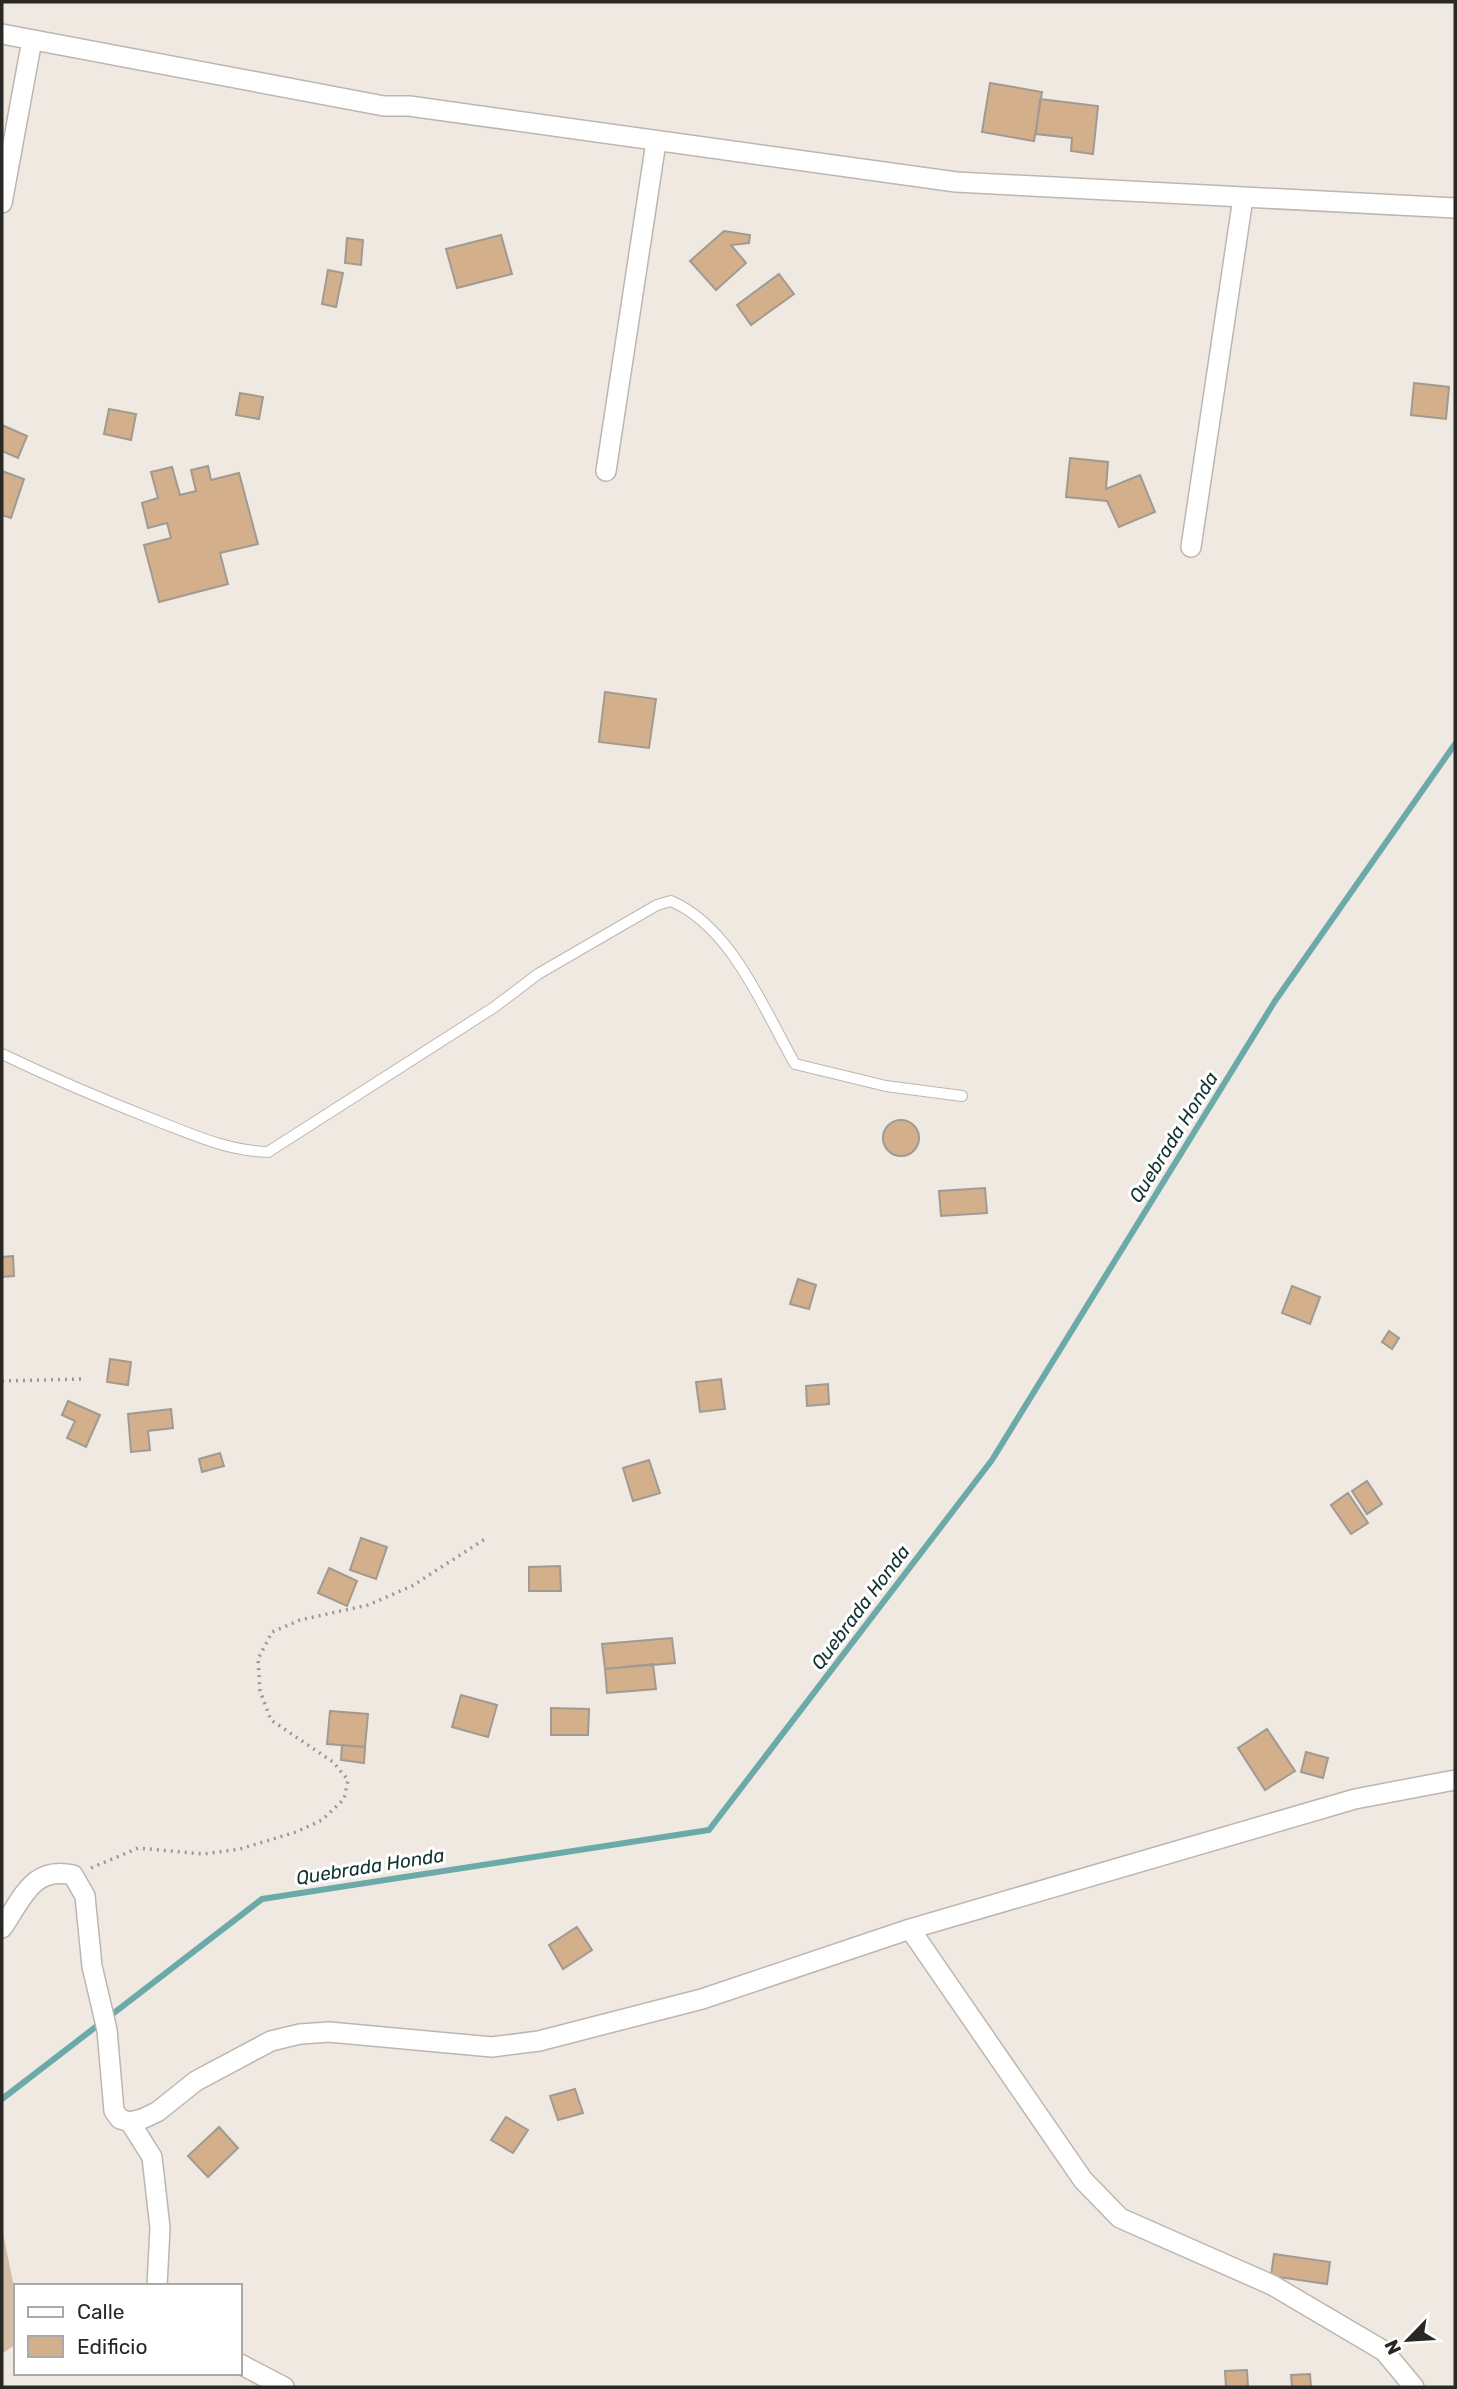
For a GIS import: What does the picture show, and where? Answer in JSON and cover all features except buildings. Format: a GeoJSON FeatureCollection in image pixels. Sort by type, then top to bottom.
{"type":"FeatureCollection","features":[{"type":"Feature","properties":{"kind":"street"},"geometry":{"type":"LineString","coordinates":[[2,34],[384,106],[409,106],[956,182],[1455,208]]}},
{"type":"Feature","properties":{"kind":"street"},"geometry":{"type":"LineString","coordinates":[[2,203],[32,40]]}},
{"type":"Feature","properties":{"kind":"street"},"geometry":{"type":"LineString","coordinates":[[606,471],[656,142]]}},
{"type":"Feature","properties":{"kind":"street"},"geometry":{"type":"LineString","coordinates":[[1191,547],[1243,198]]}},
{"type":"Feature","properties":{"kind":"street"},"geometry":{"type":"LineString","coordinates":[[2,1928],[38,1877],[54,1871],[73,1875],[85,1896],[92,1966],[107,2030],[114,2111],[120,2119],[130,2122],[157,2112],[196,2081],[280,2039],[329,2032],[492,2047],[539,2041],[702,2000],[910,1929],[1355,1799],[1455,1780]]}},
{"type":"Feature","properties":{"kind":"street"},"geometry":{"type":"LineString","coordinates":[[910,1929],[1083,2180],[1119,2218],[1272,2285],[1384,2351],[1414,2387]]}},
{"type":"Feature","properties":{"kind":"street"},"geometry":{"type":"LineString","coordinates":[[130,2122],[152,2157],[160,2228],[156,2284]]}},
{"type":"Feature","properties":{"kind":"street"},"geometry":{"type":"LineString","coordinates":[[242,2365],[284,2387]]}},
{"type":"Feature","properties":{"kind":"lane"},"geometry":{"type":"LineString","coordinates":[[2,1054],[80,1092],[214,1142],[241,1151],[268,1153],[493,1008],[538,974],[657,905],[671,901],[701,921],[749,976],[795,1064],[886,1086],[962,1096]]}},
{"type":"Feature","properties":{"kind":"path"},"geometry":{"type":"LineString","coordinates":[[2,1381],[84,1379]]}},
{"type":"Feature","properties":{"kind":"path"},"geometry":{"type":"LineString","coordinates":[[73,1875],[138,1848],[203,1854],[240,1849],[322,1820],[344,1799],[348,1780],[333,1762],[271,1720],[260,1691],[258,1659],[272,1632],[300,1620],[368,1605],[401,1591],[485,1539]]}},
{"type":"Feature","properties":{"kind":"shaded area"},"geometry":{"type":"Polygon","coordinates":[[[2,2228],[14,2287],[14,2345],[2,2354],[2,2228]]]}},
{"type":"Feature","properties":{"kind":"waterway","name":"Quebrada Honda"},"geometry":{"type":"LineString","coordinates":[[2,2099],[262,1899],[709,1830],[992,1460],[1275,1001],[1455,744]]}}]}
